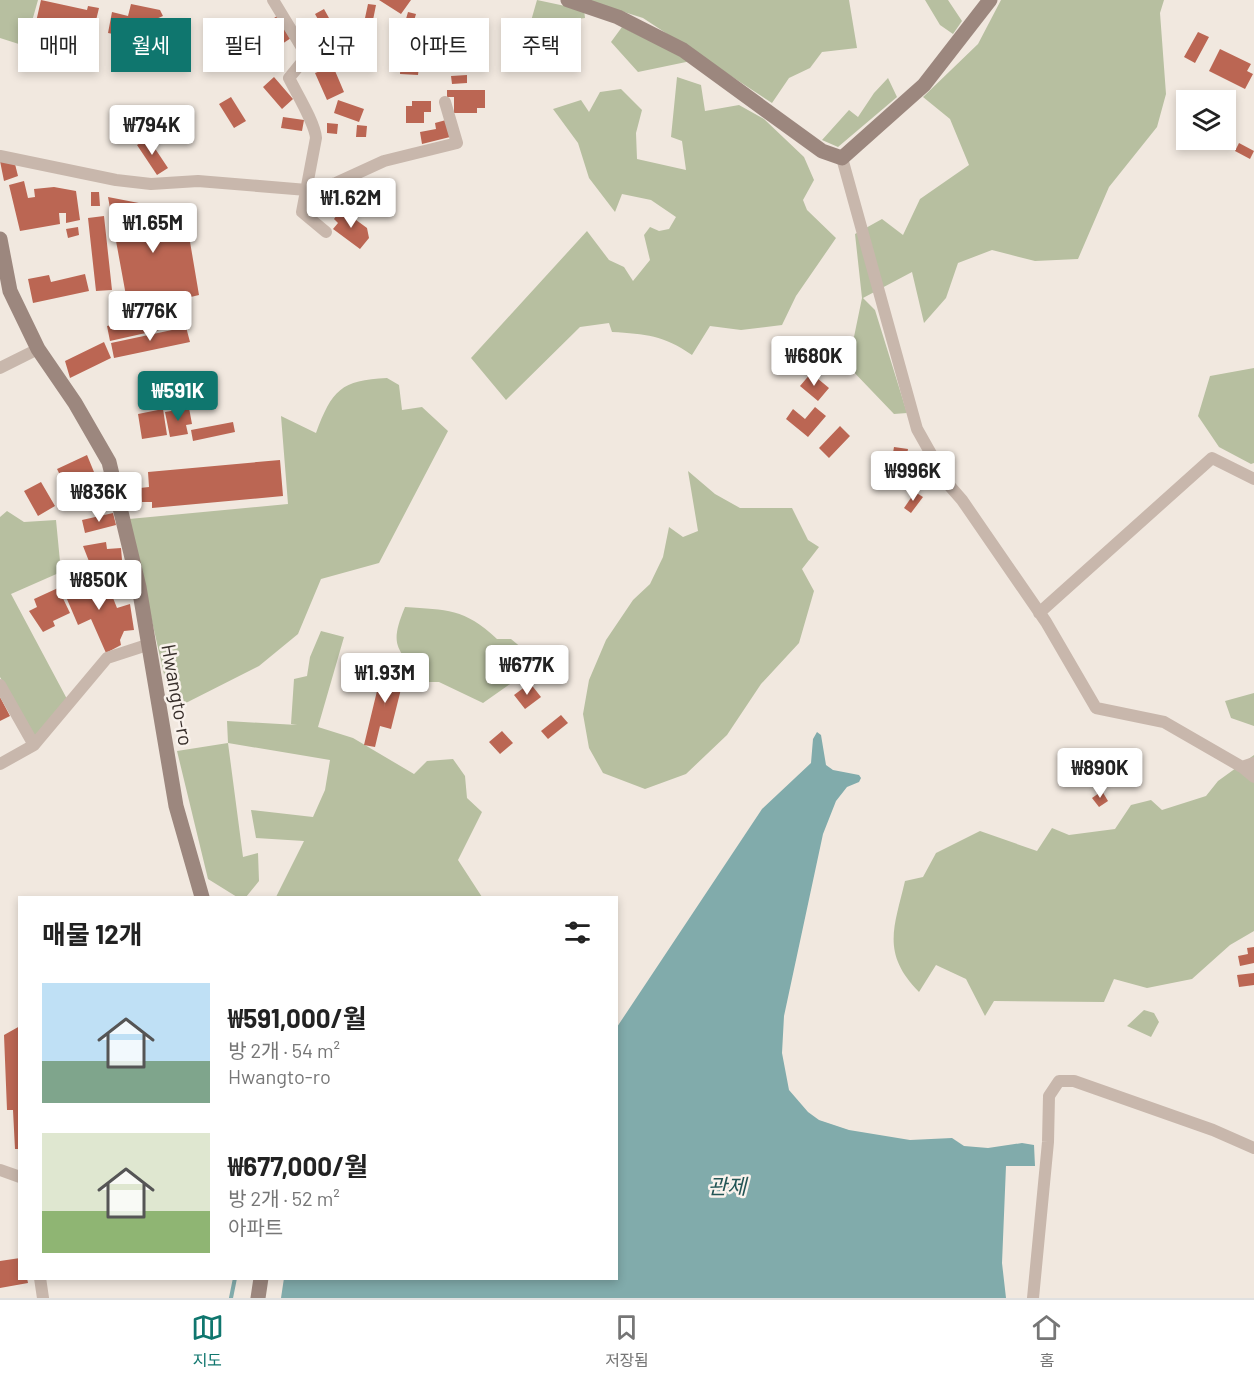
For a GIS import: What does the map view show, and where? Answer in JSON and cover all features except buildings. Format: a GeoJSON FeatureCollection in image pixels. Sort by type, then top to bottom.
{"type":"FeatureCollection","features":[{"type":"Feature","properties":{"kind":"main road"},"geometry":{"type":"LineString","coordinates":[[568,0],[618,17],[683,50],[822,151],[842,158],[924,85],[990,0]]}},
{"type":"Feature","properties":{"kind":"main road","name":"Hwangto-ro"},"geometry":{"type":"LineString","coordinates":[[0,239],[10,291],[38,349],[75,403],[109,462],[139,587],[176,806],[202,896]]}},
{"type":"Feature","properties":{"kind":"main road"},"geometry":{"type":"LineString","coordinates":[[258,1298],[261,1280]]}},
{"type":"Feature","properties":{"kind":"street"},"geometry":{"type":"LineString","coordinates":[[273,0],[296,38]]}},
{"type":"Feature","properties":{"kind":"street"},"geometry":{"type":"LineString","coordinates":[[296,69],[289,78],[306,113],[316,127],[302,212],[326,232]]}},
{"type":"Feature","properties":{"kind":"street"},"geometry":{"type":"LineString","coordinates":[[0,156],[116,180],[151,184],[198,181],[307,190],[336,183],[384,160],[457,143],[445,102]]}},
{"type":"Feature","properties":{"kind":"street"},"geometry":{"type":"LineString","coordinates":[[842,158],[917,429],[948,484],[962,500],[1039,613],[1096,708],[1164,722],[1248,765],[1254,777]]}},
{"type":"Feature","properties":{"kind":"street"},"geometry":{"type":"LineString","coordinates":[[0,368],[38,349]]}},
{"type":"Feature","properties":{"kind":"street"},"geometry":{"type":"LineString","coordinates":[[1039,613],[1212,458],[1254,479]]}},
{"type":"Feature","properties":{"kind":"street"},"geometry":{"type":"LineString","coordinates":[[0,764],[34,746],[107,658],[147,645]]}},
{"type":"Feature","properties":{"kind":"street"},"geometry":{"type":"LineString","coordinates":[[0,685],[34,746]]}},
{"type":"Feature","properties":{"kind":"street"},"geometry":{"type":"LineString","coordinates":[[1033,1298],[1048,1142],[1049,1096],[1059,1081],[1074,1081],[1213,1130],[1254,1148]]}},
{"type":"Feature","properties":{"kind":"street"},"geometry":{"type":"LineString","coordinates":[[0,1170],[18,1176]]}},
{"type":"Feature","properties":{"kind":"street"},"geometry":{"type":"LineString","coordinates":[[40,1280],[43,1298]]}},
{"type":"Feature","properties":{"kind":"green space"},"geometry":{"type":"Polygon","coordinates":[[[0,0],[38,0],[33,18],[18,18],[18,44],[0,38],[0,0]]]}},
{"type":"Feature","properties":{"kind":"green space"},"geometry":{"type":"Polygon","coordinates":[[[537,0],[584,10],[585,18],[581,18],[532,18],[537,0]]]}},
{"type":"Feature","properties":{"kind":"green space"},"geometry":{"type":"Polygon","coordinates":[[[586,0],[849,0],[857,48],[822,52],[810,68],[789,78],[772,103],[643,18],[586,0]]]}},
{"type":"Feature","properties":{"kind":"green space"},"geometry":{"type":"Polygon","coordinates":[[[925,0],[948,0],[962,21],[953,34],[940,25],[925,0]]]}},
{"type":"Feature","properties":{"kind":"green space"},"geometry":{"type":"Polygon","coordinates":[[[1001,0],[1164,0],[1160,13],[1166,94],[1157,127],[1109,187],[1078,259],[1035,261],[992,250],[958,263],[946,298],[924,323],[912,272],[863,298],[875,310],[907,413],[894,414],[848,366],[862,298],[855,234],[882,219],[903,235],[920,199],[969,165],[950,119],[923,97],[978,44],[1001,0]]]}},
{"type":"Feature","properties":{"kind":"green space"},"geometry":{"type":"Polygon","coordinates":[[[622,27],[691,61],[638,72],[611,42],[622,27]]]}},
{"type":"Feature","properties":{"kind":"green space"},"geometry":{"type":"Polygon","coordinates":[[[677,77],[701,85],[705,111],[739,105],[764,119],[804,157],[814,180],[803,200],[807,210],[836,238],[796,296],[782,325],[741,330],[710,326],[692,355],[663,339],[612,332],[609,323],[580,327],[506,400],[471,358],[587,231],[609,260],[624,267],[633,281],[650,260],[644,235],[650,227],[659,231],[669,229],[676,217],[651,200],[622,194],[615,212],[589,178],[578,143],[553,109],[581,100],[589,112],[600,92],[621,89],[642,110],[636,133],[637,159],[686,170],[682,141],[671,137],[677,77]]]}},
{"type":"Feature","properties":{"kind":"green space"},"geometry":{"type":"Polygon","coordinates":[[[888,78],[897,97],[838,147],[822,140],[849,110],[858,117],[874,93],[888,78]]]}},
{"type":"Feature","properties":{"kind":"green space"},"geometry":{"type":"Polygon","coordinates":[[[1254,368],[1254,463],[1251,464],[1219,447],[1198,416],[1210,376],[1254,368]]]}},
{"type":"Feature","properties":{"kind":"green space"},"geometry":{"type":"Polygon","coordinates":[[[387,378],[399,385],[402,410],[422,407],[448,431],[379,563],[321,579],[298,634],[259,666],[172,710],[129,519],[288,504],[281,416],[316,433],[327,407],[340,390],[359,381],[387,378]]]}},
{"type":"Feature","properties":{"kind":"green space"},"geometry":{"type":"Polygon","coordinates":[[[688,471],[715,494],[740,508],[792,508],[808,540],[819,547],[802,569],[814,591],[799,643],[761,684],[727,735],[686,774],[645,789],[603,773],[589,748],[583,714],[589,680],[606,640],[633,600],[650,584],[663,557],[669,527],[683,537],[698,531],[688,471]]]}},
{"type":"Feature","properties":{"kind":"green space"},"geometry":{"type":"Polygon","coordinates":[[[7,511],[24,522],[56,520],[61,572],[11,594],[67,699],[33,738],[0,677],[0,517],[7,511]]]}},
{"type":"Feature","properties":{"kind":"green space"},"geometry":{"type":"Polygon","coordinates":[[[405,607],[444,610],[464,616],[475,621],[497,639],[511,639],[540,663],[483,703],[439,682],[424,682],[403,655],[397,641],[397,632],[405,607]]]}},
{"type":"Feature","properties":{"kind":"green space"},"geometry":{"type":"Polygon","coordinates":[[[321,631],[344,637],[318,727],[353,738],[414,774],[427,761],[453,759],[465,776],[467,798],[482,812],[458,860],[481,896],[276,896],[304,841],[256,838],[251,810],[313,817],[325,790],[330,760],[228,743],[227,721],[297,725],[291,724],[294,679],[307,676],[310,657],[321,631]]]}},
{"type":"Feature","properties":{"kind":"green space"},"geometry":{"type":"Polygon","coordinates":[[[1254,693],[1254,726],[1231,718],[1225,701],[1254,693]]]}},
{"type":"Feature","properties":{"kind":"green space"},"geometry":{"type":"Polygon","coordinates":[[[228,743],[243,857],[258,853],[259,881],[247,896],[235,896],[208,879],[177,751],[228,743]]]}},
{"type":"Feature","properties":{"kind":"green space"},"geometry":{"type":"Polygon","coordinates":[[[1254,755],[1254,931],[1230,945],[1192,979],[1147,988],[1114,979],[1104,1002],[994,1001],[985,1016],[966,979],[936,965],[919,992],[907,978],[899,965],[895,952],[897,913],[905,881],[923,877],[936,853],[980,831],[1037,851],[1052,828],[1069,835],[1115,829],[1131,805],[1151,800],[1162,810],[1206,796],[1218,781],[1254,755]]]}},
{"type":"Feature","properties":{"kind":"green space"},"geometry":{"type":"Polygon","coordinates":[[[1144,1010],[1154,1013],[1159,1022],[1151,1037],[1127,1026],[1144,1010]]]}},
{"type":"Feature","properties":{"kind":"water","name":"관제"},"geometry":{"type":"Polygon","coordinates":[[[817,732],[821,735],[826,765],[833,770],[859,775],[861,778],[859,782],[847,787],[836,801],[823,834],[784,1016],[782,1053],[789,1090],[808,1112],[819,1120],[849,1130],[910,1140],[952,1138],[964,1146],[988,1148],[1022,1143],[1034,1145],[1035,1166],[1006,1166],[1002,1263],[1006,1298],[281,1298],[284,1280],[618,1280],[618,1025],[762,809],[811,763],[813,739],[817,732]]]}},
{"type":"Feature","properties":{"kind":"waterway"},"geometry":{"type":"LineString","coordinates":[[231,1298],[235,1280]]}}]}
